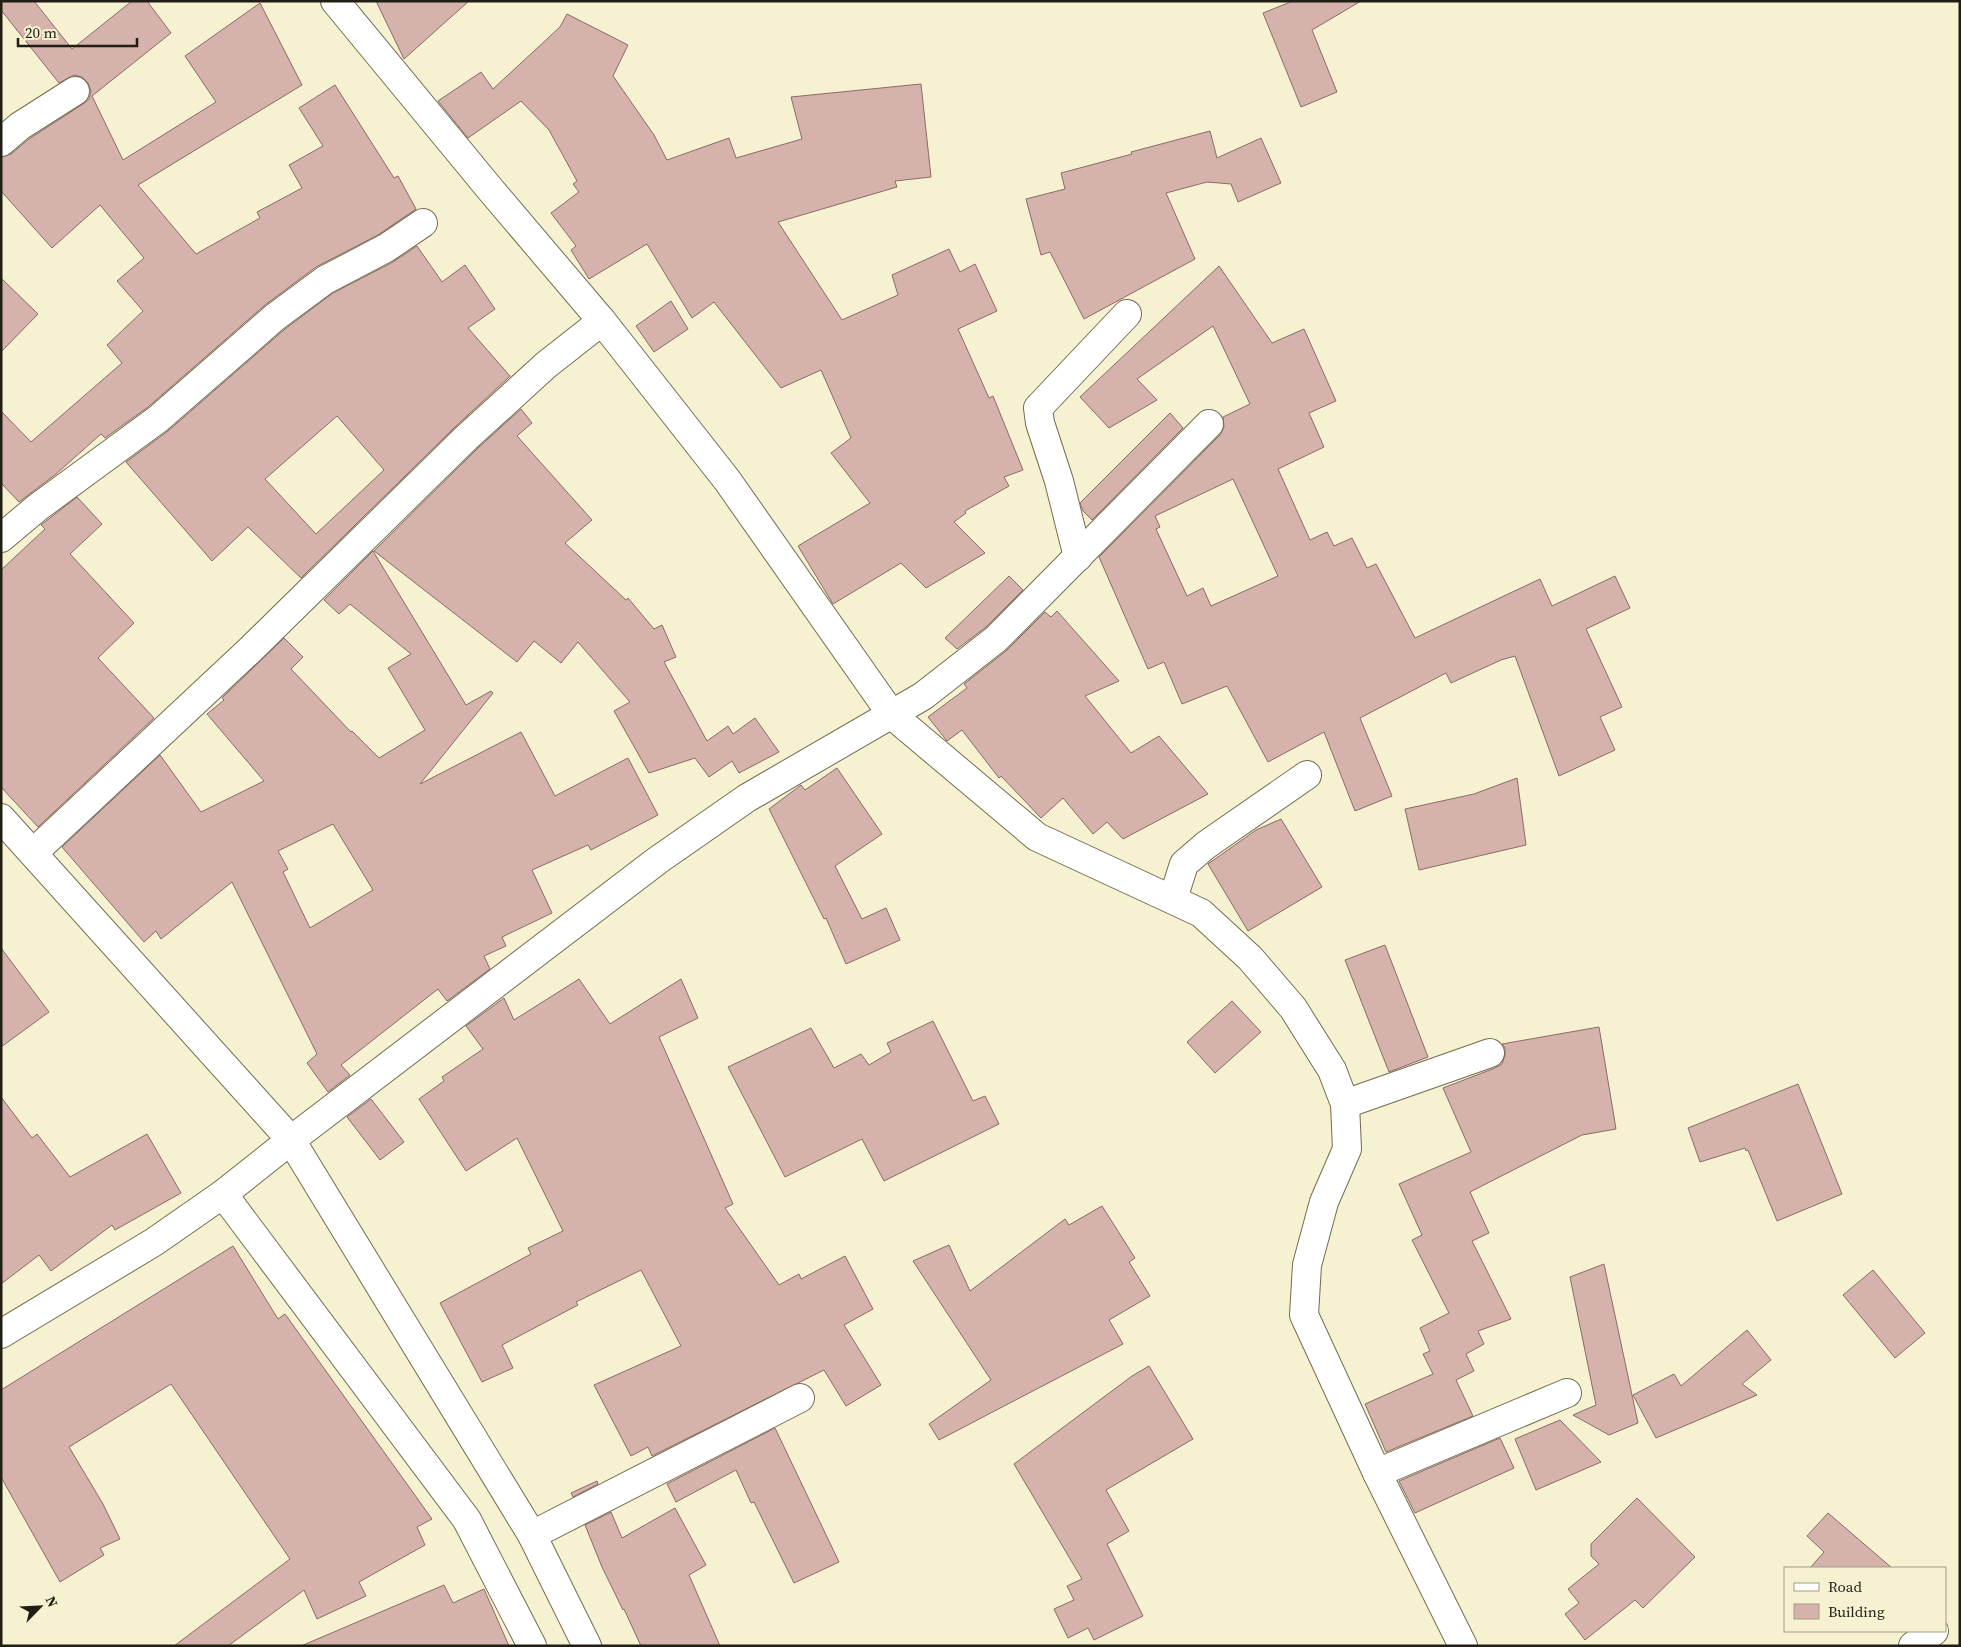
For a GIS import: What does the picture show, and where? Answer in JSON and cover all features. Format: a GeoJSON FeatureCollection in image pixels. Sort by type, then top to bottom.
{"type":"FeatureCollection","features":[{"type":"Feature","properties":{"kind":"street"},"geometry":{"type":"LineString","coordinates":[[335,1],[602,321],[727,480],[892,715],[1037,837],[1201,913],[1250,958],[1293,1008],[1332,1070],[1345,1104],[1347,1149],[1324,1202],[1307,1265],[1304,1315],[1377,1473],[1463,1646]]}},
{"type":"Feature","properties":{"kind":"street"},"geometry":{"type":"LineString","coordinates":[[1,142],[20,126],[75,91]]}},
{"type":"Feature","properties":{"kind":"street"},"geometry":{"type":"LineString","coordinates":[[1,538],[38,508],[158,420],[282,312],[325,280],[386,248],[424,223]]}},
{"type":"Feature","properties":{"kind":"street"},"geometry":{"type":"LineString","coordinates":[[1078,556],[1059,481],[1040,423],[1038,408],[1127,314]]}},
{"type":"Feature","properties":{"kind":"street"},"geometry":{"type":"LineString","coordinates":[[33,853],[250,650],[466,438],[546,365],[602,321]]}},
{"type":"Feature","properties":{"kind":"street"},"geometry":{"type":"LineString","coordinates":[[1,1334],[154,1242],[223,1194],[658,860],[747,798],[923,696],[996,639],[1209,424]]}},
{"type":"Feature","properties":{"kind":"street"},"geometry":{"type":"LineString","coordinates":[[1173,899],[1184,864],[1206,846],[1308,775]]}},
{"type":"Feature","properties":{"kind":"street"},"geometry":{"type":"LineString","coordinates":[[1,818],[291,1140],[532,1535],[587,1646]]}},
{"type":"Feature","properties":{"kind":"street"},"geometry":{"type":"LineString","coordinates":[[1345,1104],[1490,1053]]}},
{"type":"Feature","properties":{"kind":"street"},"geometry":{"type":"LineString","coordinates":[[223,1194],[467,1520],[532,1646]]}},
{"type":"Feature","properties":{"kind":"street"},"geometry":{"type":"LineString","coordinates":[[1377,1473],[1567,1393]]}},
{"type":"Feature","properties":{"kind":"street"},"geometry":{"type":"LineString","coordinates":[[532,1535],[800,1398]]}},
{"type":"Feature","properties":{"kind":"street"},"geometry":{"type":"LineString","coordinates":[[1913,1646],[1931,1632]]}},
{"type":"Feature","properties":{"kind":"building"},"geometry":{"type":"Polygon","coordinates":[[[1,1],[34,1],[72,49],[132,1],[147,1],[171,33],[92,96],[123,160],[216,102],[185,56],[260,3],[302,85],[138,185],[196,254],[260,218],[257,212],[302,188],[289,165],[323,146],[299,108],[335,85],[394,178],[398,176],[416,209],[378,235],[316,267],[265,305],[148,407],[105,438],[101,434],[56,474],[19,502],[1,483],[1,411],[31,442],[122,363],[107,345],[143,311],[117,281],[144,258],[100,205],[52,248],[1,191],[1,157],[11,154],[29,139],[83,104],[89,99],[91,91],[88,83],[82,77],[74,75],[59,83],[1,10],[1,1]]]}},
{"type":"Feature","properties":{"kind":"building"},"geometry":{"type":"Polygon","coordinates":[[[376,1],[469,1],[404,59],[376,1]]]}},
{"type":"Feature","properties":{"kind":"building"},"geometry":{"type":"Polygon","coordinates":[[[1293,1],[1361,1],[1312,30],[1337,92],[1301,107],[1263,13],[1293,1]]]}},
{"type":"Feature","properties":{"kind":"building"},"geometry":{"type":"Polygon","coordinates":[[[567,14],[628,45],[613,76],[654,135],[667,160],[729,138],[736,158],[802,139],[791,97],[921,84],[931,177],[895,181],[897,187],[778,222],[842,320],[898,295],[892,275],[949,249],[960,272],[975,264],[997,311],[958,329],[989,398],[993,396],[1023,470],[1004,477],[1009,486],[965,511],[966,513],[954,522],[985,553],[926,588],[901,563],[833,604],[798,546],[870,503],[831,453],[851,438],[821,370],[781,388],[714,302],[692,318],[647,244],[589,279],[571,250],[576,246],[551,213],[579,192],[573,184],[577,181],[549,130],[521,101],[468,138],[438,101],[481,72],[493,89],[560,27],[567,14]]]}},
{"type":"Feature","properties":{"kind":"building"},"geometry":{"type":"Polygon","coordinates":[[[1210,131],[1217,158],[1261,138],[1281,183],[1238,202],[1231,184],[1207,182],[1166,193],[1195,259],[1084,319],[1050,252],[1041,255],[1026,199],[1065,189],[1061,173],[1210,131]]]}},
{"type":"Feature","properties":{"kind":"building"},"geometry":{"type":"Polygon","coordinates":[[[417,246],[442,282],[465,265],[495,309],[468,328],[510,376],[455,427],[301,578],[248,527],[212,561],[126,462],[168,431],[285,329],[333,293],[393,262],[417,246]],[[337,416],[265,479],[316,534],[384,470],[337,416]]]}},
{"type":"Feature","properties":{"kind":"building"},"geometry":{"type":"Polygon","coordinates":[[[1219,266],[1272,343],[1304,329],[1336,401],[1309,413],[1324,447],[1278,469],[1310,540],[1327,532],[1334,546],[1352,538],[1367,568],[1376,564],[1415,638],[1540,579],[1552,606],[1615,576],[1630,608],[1586,629],[1622,707],[1600,717],[1615,750],[1559,776],[1515,656],[1501,660],[1451,683],[1446,673],[1360,718],[1392,796],[1355,811],[1324,732],[1268,762],[1227,686],[1182,704],[1164,662],[1148,669],[1099,557],[1220,435],[1224,427],[1223,417],[1250,404],[1213,326],[1137,379],[1157,400],[1109,428],[1080,397],[1219,266]],[[1233,479],[1155,516],[1160,527],[1156,529],[1187,596],[1203,588],[1211,606],[1278,576],[1233,479]]]}},
{"type":"Feature","properties":{"kind":"building"},"geometry":{"type":"Polygon","coordinates":[[[1,278],[38,314],[1,352],[1,278]]]}},
{"type":"Feature","properties":{"kind":"building"},"geometry":{"type":"Polygon","coordinates":[[[671,301],[688,329],[654,352],[636,326],[671,301]]]}},
{"type":"Feature","properties":{"kind":"building"},"geometry":{"type":"Polygon","coordinates":[[[521,409],[532,423],[517,436],[592,520],[565,543],[626,600],[628,598],[654,629],[662,625],[676,657],[664,662],[707,741],[728,726],[733,734],[755,718],[779,752],[739,773],[732,761],[709,777],[695,758],[649,773],[614,711],[630,702],[578,642],[561,663],[534,641],[517,662],[374,551],[477,449],[521,409]]]}},
{"type":"Feature","properties":{"kind":"building"},"geometry":{"type":"Polygon","coordinates":[[[1170,413],[1183,428],[1092,520],[1083,511],[1080,503],[1170,413]]]}},
{"type":"Feature","properties":{"kind":"building"},"geometry":{"type":"Polygon","coordinates":[[[77,497],[102,524],[70,554],[134,623],[98,658],[154,718],[38,827],[1,787],[1,570],[45,529],[41,525],[77,497]]]}},
{"type":"Feature","properties":{"kind":"building"},"geometry":{"type":"Polygon","coordinates":[[[373,551],[466,705],[491,691],[493,693],[420,784],[521,732],[555,796],[628,758],[658,815],[591,850],[588,845],[532,870],[552,913],[502,937],[506,946],[484,956],[490,969],[447,1001],[438,989],[341,1065],[350,1075],[328,1092],[307,1063],[317,1054],[232,882],[161,939],[156,931],[144,942],[62,847],[160,755],[201,812],[264,781],[207,714],[224,700],[222,698],[284,638],[303,657],[291,669],[351,732],[379,758],[425,730],[388,668],[411,654],[350,604],[339,614],[324,600],[373,551]],[[333,824],[278,851],[288,869],[283,872],[310,928],[373,890],[333,824]]]}},
{"type":"Feature","properties":{"kind":"building"},"geometry":{"type":"Polygon","coordinates":[[[1009,576],[1023,590],[986,627],[957,649],[945,638],[1009,576]]]}},
{"type":"Feature","properties":{"kind":"building"},"geometry":{"type":"Polygon","coordinates":[[[1057,611],[1119,681],[1085,696],[1131,753],[1159,736],[1208,794],[1123,839],[1107,822],[1093,834],[1063,798],[1041,818],[1001,776],[999,778],[962,730],[947,741],[928,717],[967,688],[964,684],[1006,651],[1045,612],[1051,617],[1057,611]]]}},
{"type":"Feature","properties":{"kind":"building"},"geometry":{"type":"Polygon","coordinates":[[[837,768],[882,834],[835,866],[862,919],[886,908],[900,940],[846,964],[826,918],[824,919],[769,809],[801,785],[805,790],[837,768]]]}},
{"type":"Feature","properties":{"kind":"building"},"geometry":{"type":"Polygon","coordinates":[[[1517,778],[1526,845],[1419,870],[1405,809],[1474,794],[1517,778]]]}},
{"type":"Feature","properties":{"kind":"building"},"geometry":{"type":"Polygon","coordinates":[[[1281,819],[1322,887],[1248,931],[1208,864],[1256,830],[1281,819]]]}},
{"type":"Feature","properties":{"kind":"building"},"geometry":{"type":"Polygon","coordinates":[[[1385,945],[1428,1057],[1389,1072],[1345,960],[1385,945]]]}},
{"type":"Feature","properties":{"kind":"building"},"geometry":{"type":"Polygon","coordinates":[[[1,948],[49,1012],[1,1047],[1,948]]]}},
{"type":"Feature","properties":{"kind":"building"},"geometry":{"type":"Polygon","coordinates":[[[579,979],[610,1024],[681,979],[698,1018],[659,1037],[733,1204],[725,1208],[779,1285],[799,1274],[801,1279],[845,1256],[873,1309],[844,1325],[881,1385],[846,1406],[824,1370],[652,1456],[648,1447],[631,1456],[594,1385],[681,1346],[641,1270],[576,1302],[578,1305],[502,1345],[513,1368],[482,1382],[440,1303],[531,1254],[528,1248],[563,1231],[517,1138],[466,1171],[419,1099],[444,1081],[442,1077],[483,1049],[466,1026],[504,998],[514,1020],[579,979]]]}},
{"type":"Feature","properties":{"kind":"building"},"geometry":{"type":"Polygon","coordinates":[[[1232,1001],[1261,1032],[1215,1073],[1187,1042],[1232,1001]]]}},
{"type":"Feature","properties":{"kind":"building"},"geometry":{"type":"Polygon","coordinates":[[[933,1021],[973,1101],[985,1096],[999,1124],[884,1181],[862,1139],[785,1177],[728,1067],[811,1028],[834,1068],[861,1054],[869,1065],[891,1052],[887,1043],[933,1021]]]}},
{"type":"Feature","properties":{"kind":"building"},"geometry":{"type":"Polygon","coordinates":[[[1599,1027],[1616,1129],[1582,1135],[1470,1192],[1489,1233],[1472,1241],[1511,1319],[1478,1331],[1484,1344],[1466,1354],[1474,1371],[1456,1380],[1473,1416],[1386,1452],[1365,1404],[1433,1374],[1423,1354],[1430,1351],[1420,1328],[1449,1313],[1412,1240],[1422,1235],[1399,1184],[1471,1152],[1443,1088],[1502,1064],[1505,1048],[1502,1044],[1599,1027]]]}},
{"type":"Feature","properties":{"kind":"building"},"geometry":{"type":"Polygon","coordinates":[[[1798,1084],[1842,1194],[1777,1221],[1748,1150],[1746,1151],[1745,1148],[1700,1162],[1688,1128],[1798,1084]]]}},
{"type":"Feature","properties":{"kind":"building"},"geometry":{"type":"Polygon","coordinates":[[[1,1097],[32,1138],[37,1134],[70,1177],[147,1134],[181,1193],[115,1230],[112,1225],[51,1271],[39,1255],[1,1284],[1,1097]]]}},
{"type":"Feature","properties":{"kind":"building"},"geometry":{"type":"Polygon","coordinates":[[[371,1099],[404,1142],[380,1160],[347,1117],[371,1099]]]}},
{"type":"Feature","properties":{"kind":"building"},"geometry":{"type":"Polygon","coordinates":[[[1102,1206],[1135,1258],[1129,1262],[1150,1296],[1109,1320],[1123,1344],[939,1440],[929,1424],[991,1380],[913,1261],[949,1245],[970,1291],[1065,1219],[1069,1225],[1102,1206]]]}},
{"type":"Feature","properties":{"kind":"building"},"geometry":{"type":"Polygon","coordinates":[[[233,1246],[278,1319],[285,1314],[432,1519],[417,1527],[425,1545],[359,1582],[366,1596],[317,1619],[304,1590],[228,1646],[174,1646],[290,1559],[171,1384],[69,1447],[103,1504],[120,1539],[100,1548],[104,1555],[60,1582],[1,1477],[1,1390],[233,1246]]]}},
{"type":"Feature","properties":{"kind":"building"},"geometry":{"type":"Polygon","coordinates":[[[1604,1264],[1638,1423],[1609,1435],[1573,1415],[1596,1405],[1570,1277],[1604,1264]]]}},
{"type":"Feature","properties":{"kind":"building"},"geometry":{"type":"Polygon","coordinates":[[[1873,1270],[1925,1333],[1895,1358],[1843,1295],[1873,1270]]]}},
{"type":"Feature","properties":{"kind":"building"},"geometry":{"type":"Polygon","coordinates":[[[1747,1330],[1771,1360],[1742,1384],[1757,1395],[1656,1438],[1633,1395],[1674,1374],[1681,1386],[1747,1330]]]}},
{"type":"Feature","properties":{"kind":"building"},"geometry":{"type":"Polygon","coordinates":[[[1149,1366],[1193,1439],[1106,1490],[1129,1531],[1107,1544],[1143,1616],[1094,1640],[1088,1628],[1068,1638],[1054,1609],[1074,1600],[1067,1586],[1082,1579],[1014,1464],[1132,1376],[1149,1366]]]}},
{"type":"Feature","properties":{"kind":"building"},"geometry":{"type":"Polygon","coordinates":[[[1560,1420],[1601,1462],[1536,1490],[1515,1439],[1560,1420]]]}},
{"type":"Feature","properties":{"kind":"building"},"geometry":{"type":"Polygon","coordinates":[[[775,1428],[839,1562],[794,1583],[754,1502],[751,1503],[736,1470],[676,1502],[667,1484],[775,1428]]]}},
{"type":"Feature","properties":{"kind":"building"},"geometry":{"type":"Polygon","coordinates":[[[1500,1438],[1514,1468],[1415,1513],[1399,1481],[1500,1438]]]}},
{"type":"Feature","properties":{"kind":"building"},"geometry":{"type":"Polygon","coordinates":[[[597,1481],[598,1484],[573,1497],[571,1493],[597,1481]]]}},
{"type":"Feature","properties":{"kind":"building"},"geometry":{"type":"Polygon","coordinates":[[[1637,1498],[1695,1557],[1643,1608],[1635,1600],[1585,1640],[1565,1614],[1579,1603],[1568,1589],[1599,1564],[1591,1556],[1591,1544],[1637,1498]]]}},
{"type":"Feature","properties":{"kind":"building"},"geometry":{"type":"Polygon","coordinates":[[[675,1508],[706,1565],[689,1575],[720,1646],[641,1646],[602,1567],[585,1525],[611,1512],[622,1538],[675,1508]]]}},
{"type":"Feature","properties":{"kind":"building"},"geometry":{"type":"Polygon","coordinates":[[[1828,1513],[1891,1567],[1811,1567],[1824,1552],[1807,1536],[1828,1513]]]}},
{"type":"Feature","properties":{"kind":"building"},"geometry":{"type":"Polygon","coordinates":[[[444,1585],[453,1603],[484,1589],[509,1646],[301,1646],[444,1585]]]}}]}
